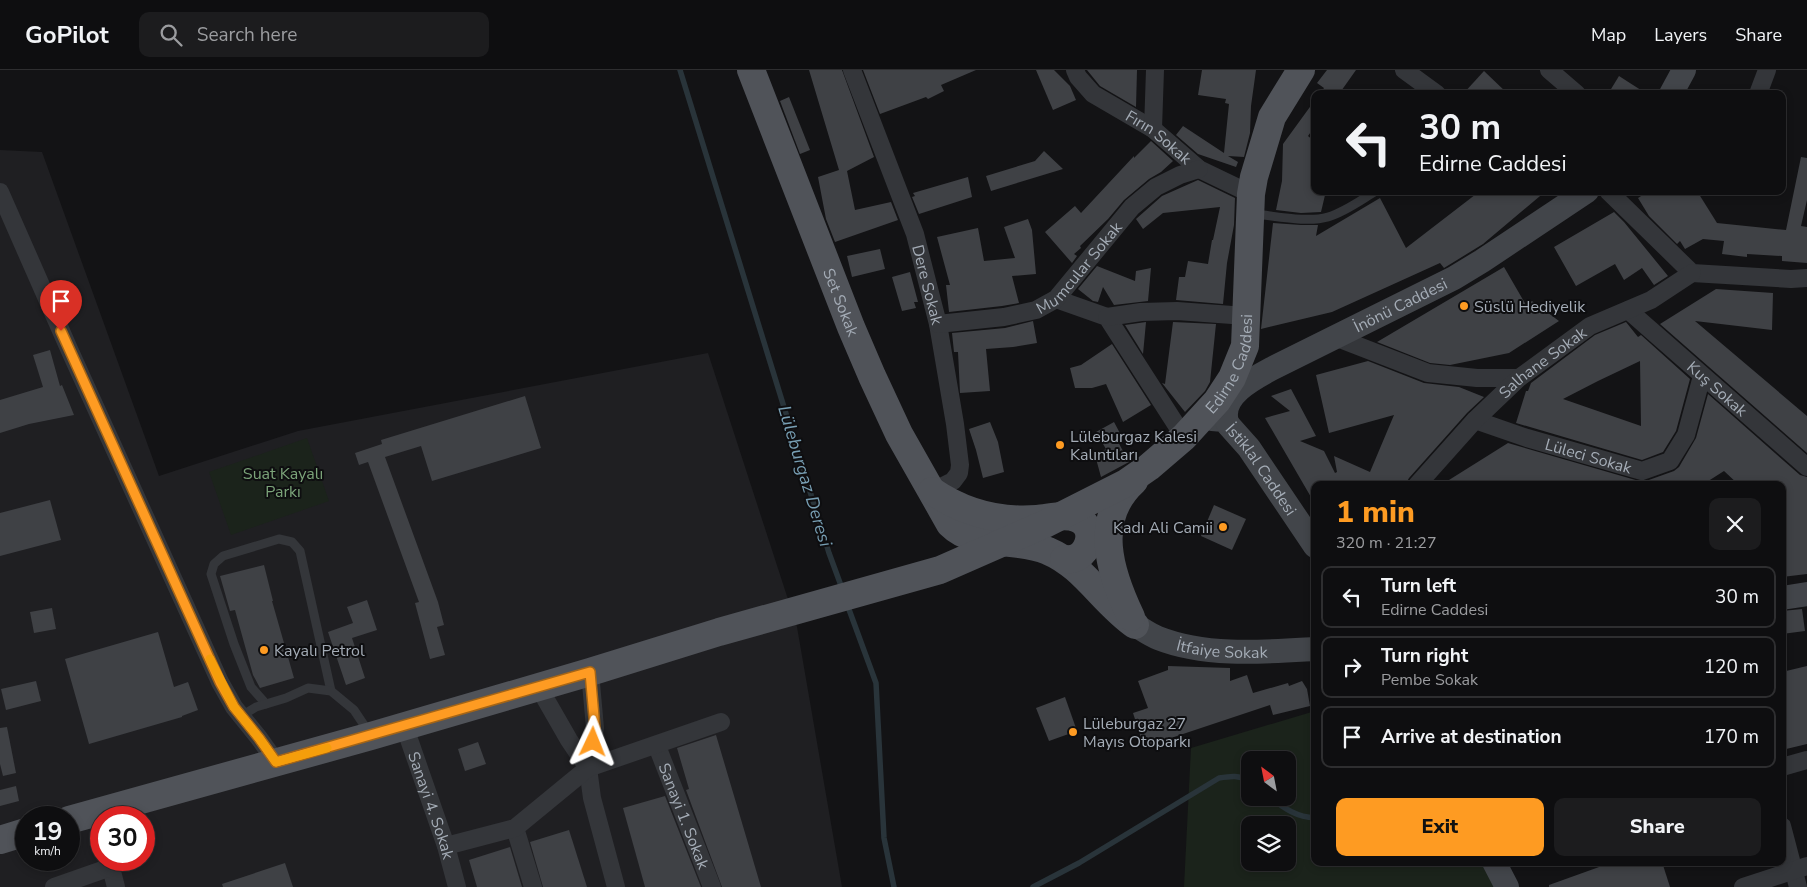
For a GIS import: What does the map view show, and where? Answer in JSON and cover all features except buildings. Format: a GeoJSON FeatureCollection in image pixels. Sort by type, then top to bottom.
{"type":"FeatureCollection","features":[{"type":"Feature","properties":{"kind":"main road","name":"Set Sokak"},"geometry":{"type":"LineString","coordinates":[[751,70],[851,327],[899,434],[950,524],[956,530],[966,535],[1007,542]]}},
{"type":"Feature","properties":{"kind":"main road"},"geometry":{"type":"LineString","coordinates":[[1673,90],[1684,70]]}},
{"type":"Feature","properties":{"kind":"main road","name":"Edirne Caddesi"},"geometry":{"type":"LineString","coordinates":[[590,672],[719,632],[945,568],[1060,517],[1126,483],[1149,468],[1189,431],[1216,401],[1236,369],[1246,329],[1251,204],[1254,177],[1272,117],[1295,73]]}},
{"type":"Feature","properties":{"kind":"main road","name":"İnönü Caddesi"},"geometry":{"type":"LineString","coordinates":[[1227,422],[1226,408],[1234,396],[1250,381],[1284,362],[1454,278],[1482,261],[1575,195]]}},
{"type":"Feature","properties":{"kind":"main road"},"geometry":{"type":"LineString","coordinates":[[1246,329],[1250,352],[1258,361],[1270,364],[1284,362]]}},
{"type":"Feature","properties":{"kind":"main road","name":"İstiklal Caddesi"},"geometry":{"type":"LineString","coordinates":[[1189,431],[1205,420],[1216,418],[1227,422],[1269,477],[1311,540]]}},
{"type":"Feature","properties":{"kind":"main road"},"geometry":{"type":"LineString","coordinates":[[1135,625],[1114,577],[1110,557],[1109,534],[1114,508],[1121,496],[1149,468]]}},
{"type":"Feature","properties":{"kind":"main road"},"geometry":{"type":"LineString","coordinates":[[929,489],[961,508],[990,518],[1025,520],[1073,517],[1080,520],[1088,528],[1090,535],[1088,545],[1080,556],[1071,560],[1064,559]]}},
{"type":"Feature","properties":{"kind":"main road","name":"Set Sokak"},"geometry":{"type":"LineString","coordinates":[[945,568],[953,545],[950,524]]}},
{"type":"Feature","properties":{"kind":"main road","name":"İtfaiye Sokak"},"geometry":{"type":"LineString","coordinates":[[1007,542],[1045,549],[1064,559],[1087,579],[1112,607],[1156,638],[1178,645],[1211,650],[1311,649]]}},
{"type":"Feature","properties":{"kind":"main road"},"geometry":{"type":"LineString","coordinates":[[1786,597],[1807,594]]}},
{"type":"Feature","properties":{"kind":"main road"},"geometry":{"type":"LineString","coordinates":[[142,806],[276,762],[590,672]]}},
{"type":"Feature","properties":{"kind":"main road"},"geometry":{"type":"LineString","coordinates":[[0,840],[15,835]]}},
{"type":"Feature","properties":{"kind":"main road"},"geometry":{"type":"LineString","coordinates":[[1496,866],[1507,887]]}},
{"type":"Feature","properties":{"kind":"street","name":"Dere Sokak"},"geometry":{"type":"LineString","coordinates":[[852,70],[915,234],[938,324],[960,465],[959,473],[954,480],[943,486],[929,489]]}},
{"type":"Feature","properties":{"kind":"street","name":"Fırın Sokak"},"geometry":{"type":"LineString","coordinates":[[1075,70],[1078,77],[1093,94],[1153,129],[1199,169],[1251,204]]}},
{"type":"Feature","properties":{"kind":"street"},"geometry":{"type":"LineString","coordinates":[[1153,129],[1155,70]]}},
{"type":"Feature","properties":{"kind":"street"},"geometry":{"type":"LineString","coordinates":[[1404,70],[1432,90]]}},
{"type":"Feature","properties":{"kind":"street"},"geometry":{"type":"LineString","coordinates":[[1549,70],[1572,90]]}},
{"type":"Feature","properties":{"kind":"street"},"geometry":{"type":"LineString","coordinates":[[1760,90],[1767,70]]}},
{"type":"Feature","properties":{"kind":"street","name":"Mumcular Sokak"},"geometry":{"type":"LineString","coordinates":[[938,324],[1004,318],[1036,310],[1056,299],[1132,207],[1156,187],[1180,175],[1199,169]]}},
{"type":"Feature","properties":{"kind":"street"},"geometry":{"type":"LineString","coordinates":[[0,192],[220,682],[234,707],[276,762]]}},
{"type":"Feature","properties":{"kind":"street"},"geometry":{"type":"LineString","coordinates":[[1612,195],[1692,273],[1791,279],[1807,278]]}},
{"type":"Feature","properties":{"kind":"street","name":"Salhane Sokak"},"geometry":{"type":"LineString","coordinates":[[1422,481],[1475,420],[1519,378],[1590,326],[1651,300],[1692,273]]}},
{"type":"Feature","properties":{"kind":"street"},"geometry":{"type":"LineString","coordinates":[[1056,299],[1107,317],[1141,312],[1177,311],[1246,329]]}},
{"type":"Feature","properties":{"kind":"street","name":"Kuş Sokak"},"geometry":{"type":"LineString","coordinates":[[1628,310],[1807,467]]}},
{"type":"Feature","properties":{"kind":"street"},"geometry":{"type":"LineString","coordinates":[[1107,317],[1189,431]]}},
{"type":"Feature","properties":{"kind":"street"},"geometry":{"type":"LineString","coordinates":[[1335,337],[1428,373],[1477,378],[1519,378]]}},
{"type":"Feature","properties":{"kind":"street","name":"Lüleci Sokak"},"geometry":{"type":"LineString","coordinates":[[1475,420],[1527,438],[1642,471],[1670,461],[1686,435],[1702,376]]}},
{"type":"Feature","properties":{"kind":"street"},"geometry":{"type":"LineString","coordinates":[[590,672],[595,728],[588,768],[592,798],[616,887]]}},
{"type":"Feature","properties":{"kind":"street"},"geometry":{"type":"LineString","coordinates":[[538,686],[569,740],[588,768]]}},
{"type":"Feature","properties":{"kind":"street"},"geometry":{"type":"LineString","coordinates":[[446,846],[515,828],[588,768],[657,746],[721,722]]}},
{"type":"Feature","properties":{"kind":"street","name":"Sanayi 4. Sokak"},"geometry":{"type":"LineString","coordinates":[[404,725],[446,846],[457,887]]}},
{"type":"Feature","properties":{"kind":"street","name":"Sanayi 1. Sokak"},"geometry":{"type":"LineString","coordinates":[[657,746],[712,887]]}},
{"type":"Feature","properties":{"kind":"street"},"geometry":{"type":"LineString","coordinates":[[1786,766],[1807,760]]}},
{"type":"Feature","properties":{"kind":"street"},"geometry":{"type":"LineString","coordinates":[[515,828],[533,887]]}},
{"type":"Feature","properties":{"kind":"street"},"geometry":{"type":"LineString","coordinates":[[1743,887],[1800,874],[1786,837]]}},
{"type":"Feature","properties":{"kind":"street"},"geometry":{"type":"LineString","coordinates":[[54,887],[93,871]]}},
{"type":"Feature","properties":{"kind":"street"},"geometry":{"type":"LineString","coordinates":[[112,871],[116,887]]}},
{"type":"Feature","properties":{"kind":"lane"},"geometry":{"type":"LineString","coordinates":[[1251,204],[1309,219],[1320,219],[1337,214],[1369,195]]}},
{"type":"Feature","properties":{"kind":"lane"},"geometry":{"type":"LineString","coordinates":[[266,704],[251,687],[234,644],[211,574],[214,564],[223,556],[279,538],[292,542],[300,550],[331,692]]}},
{"type":"Feature","properties":{"kind":"lane"},"geometry":{"type":"LineString","coordinates":[[241,716],[256,707],[286,698],[308,688],[331,692],[354,710],[371,736]]}},
{"type":"Feature","properties":{"kind":"shaded area"},"geometry":{"type":"Polygon","coordinates":[[[0,150],[42,152],[159,476],[298,431],[708,353],[797,627],[842,887],[0,887],[0,150]]]}},
{"type":"Feature","properties":{"kind":"green space","name":"Suat Kayalı Parkı"},"geometry":{"type":"Polygon","coordinates":[[[307,438],[329,501],[231,535],[209,472],[307,438]]]}},
{"type":"Feature","properties":{"kind":"green space"},"geometry":{"type":"Polygon","coordinates":[[[1311,712],[1311,866],[1484,866],[1496,887],[1184,887],[1191,748],[1311,712]]]}},
{"type":"Feature","properties":{"kind":"waterway","name":"Lüleburgaz Deresi"},"geometry":{"type":"LineString","coordinates":[[680,70],[829,553],[843,591]]}},
{"type":"Feature","properties":{"kind":"waterway","name":"Lüleburgaz Deresi"},"geometry":{"type":"LineString","coordinates":[[847,604],[876,683],[884,838],[894,887]]}},
{"type":"Feature","properties":{"kind":"waterway"},"geometry":{"type":"LineString","coordinates":[[1033,887],[1079,863],[1219,778],[1235,776],[1241,778]]}},
{"type":"Feature","properties":{"kind":"waterway"},"geometry":{"type":"LineString","coordinates":[[1281,806],[1302,816],[1311,817]]}},
{"type":"Feature","properties":{"kind":"slow traffic"},"geometry":{"type":"LineString","coordinates":[[210,659],[234,707],[276,762],[327,748]]}},
{"type":"Feature","properties":{"kind":"place","name":"Süslü Hediyelik"},"geometry":{"type":"Point","coordinates":[1464,306]}},
{"type":"Feature","properties":{"kind":"place","name":"Lüleburgaz Kalesi Kalıntıları"},"geometry":{"type":"Point","coordinates":[1060,445]}},
{"type":"Feature","properties":{"kind":"place","name":"Kadı Ali Camii"},"geometry":{"type":"Point","coordinates":[1223,527]}},
{"type":"Feature","properties":{"kind":"place","name":"Kayalı Petrol"},"geometry":{"type":"Point","coordinates":[264,650]}},
{"type":"Feature","properties":{"kind":"place","name":"Lüleburgaz 27 Mayıs Otoparkı"},"geometry":{"type":"Point","coordinates":[1073,732]}},
{"type":"Feature","properties":{"kind":"route"},"geometry":{"type":"LineString","coordinates":[[61,331],[220,682],[234,707],[276,762],[590,672],[595,728],[593,742]]}}]}
